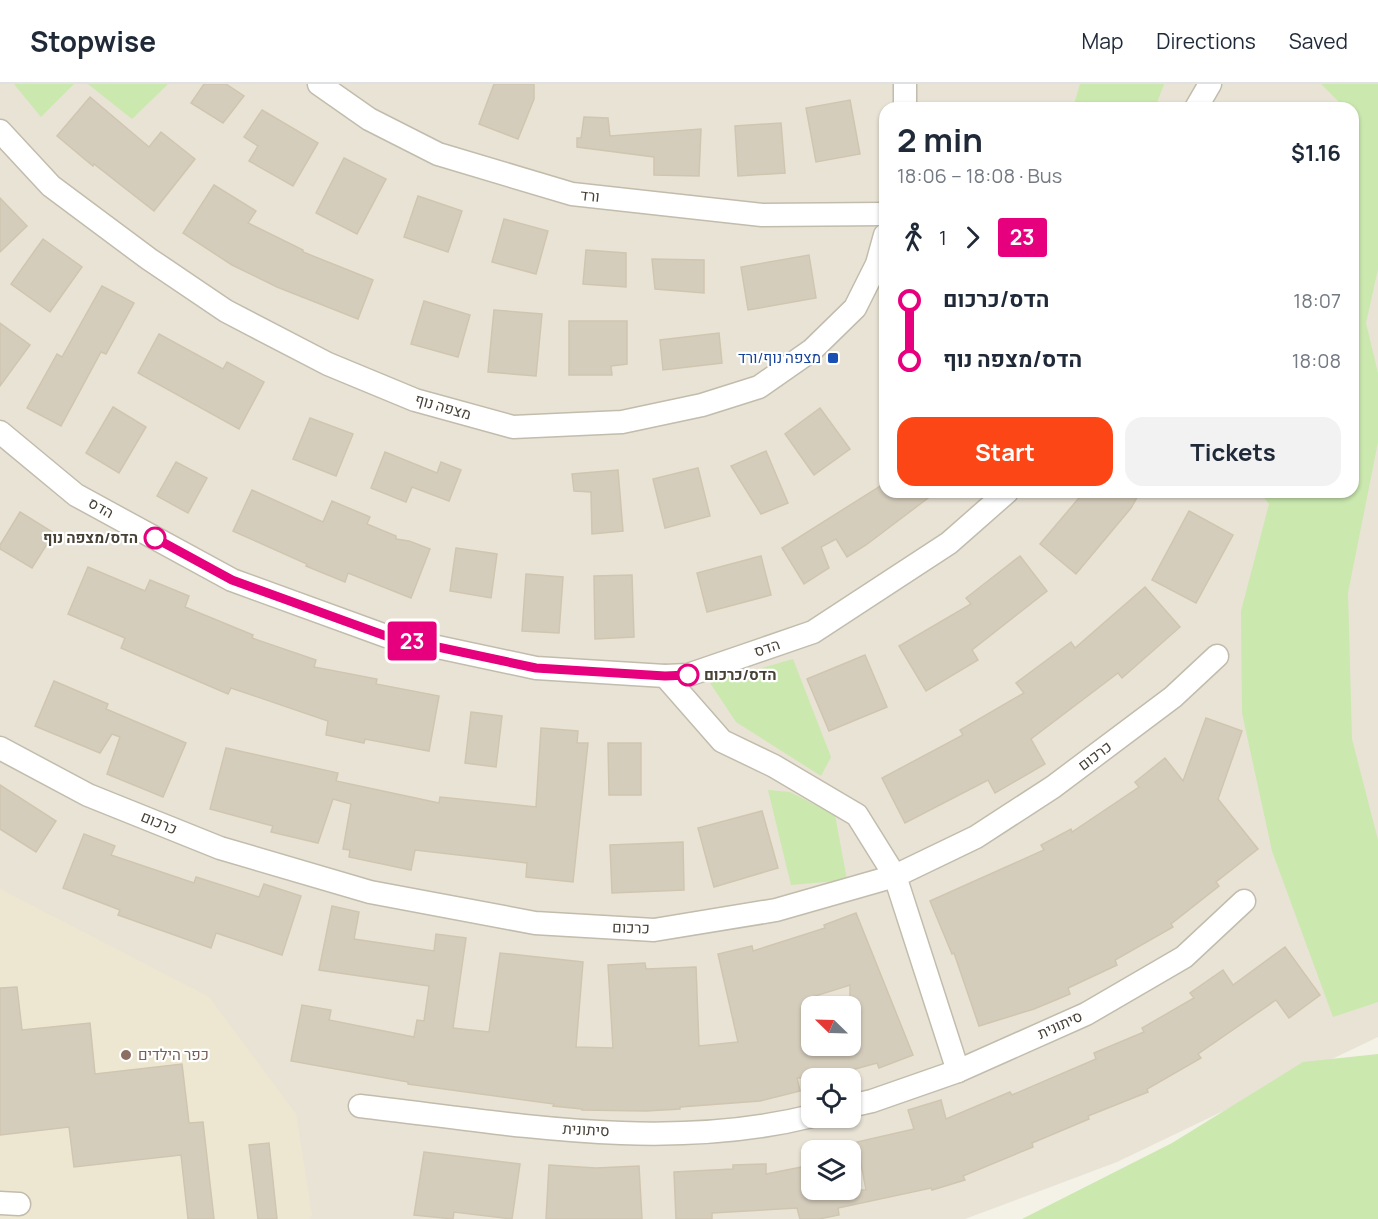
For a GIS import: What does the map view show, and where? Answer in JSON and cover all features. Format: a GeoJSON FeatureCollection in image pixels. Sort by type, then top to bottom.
{"type":"FeatureCollection","features":[{"type":"Feature","properties":{"kind":"street","name":"ורד"},"geometry":{"type":"LineString","coordinates":[[319,84],[369,119],[438,154],[572,195],[762,215],[879,214]]}},
{"type":"Feature","properties":{"kind":"street"},"geometry":{"type":"LineString","coordinates":[[905,84],[906,102]]}},
{"type":"Feature","properties":{"kind":"street"},"geometry":{"type":"LineString","coordinates":[[1200,102],[1210,84]]}},
{"type":"Feature","properties":{"kind":"street","name":"מצפה נוף"},"geometry":{"type":"LineString","coordinates":[[0,131],[51,186],[149,259],[226,311],[328,364],[415,400],[513,427],[622,422],[702,405],[759,387],[812,350],[855,308],[879,257]]}},
{"type":"Feature","properties":{"kind":"street","name":"הדס"},"geometry":{"type":"LineString","coordinates":[[0,432],[76,495],[232,580],[386,636],[536,668],[665,676],[688,675],[813,632],[949,543],[1000,498]]}},
{"type":"Feature","properties":{"kind":"street","name":"כרכום"},"geometry":{"type":"LineString","coordinates":[[0,748],[88,795],[220,848],[370,892],[535,924],[654,930],[776,910],[895,876],[976,837],[1053,787],[1173,697],[1216,656]]}},
{"type":"Feature","properties":{"kind":"street"},"geometry":{"type":"LineString","coordinates":[[665,676],[722,741],[774,766],[857,815],[895,876],[958,1071]]}},
{"type":"Feature","properties":{"kind":"street","name":"סיתונית"},"geometry":{"type":"LineString","coordinates":[[861,1104],[958,1071],[1086,1014],[1184,957],[1245,901]]}},
{"type":"Feature","properties":{"kind":"street","name":"סיתונית"},"geometry":{"type":"LineString","coordinates":[[360,1106],[555,1129],[662,1135],[779,1124],[801,1119]]}},
{"type":"Feature","properties":{"kind":"shaded area"},"geometry":{"type":"Polygon","coordinates":[[[0,84],[1378,84],[1378,1037],[1117,1162],[965,1219],[0,1219],[0,84]]]}},
{"type":"Feature","properties":{"kind":"shaded area","name":"כפר הילדים"},"geometry":{"type":"Polygon","coordinates":[[[0,889],[209,997],[296,1114],[312,1215],[309,1219],[0,1219],[0,889]]]}},
{"type":"Feature","properties":{"kind":"green space"},"geometry":{"type":"Polygon","coordinates":[[[14,84],[74,84],[41,117],[14,84]]]}},
{"type":"Feature","properties":{"kind":"green space"},"geometry":{"type":"Polygon","coordinates":[[[88,84],[168,84],[132,119],[88,84]]]}},
{"type":"Feature","properties":{"kind":"green space"},"geometry":{"type":"Polygon","coordinates":[[[1080,84],[1164,84],[1157,102],[1075,102],[1080,84]]]}},
{"type":"Feature","properties":{"kind":"green space"},"geometry":{"type":"Polygon","coordinates":[[[1321,84],[1378,84],[1378,269],[1366,323],[1378,373],[1378,442],[1348,593],[1352,739],[1378,840],[1378,1002],[1333,1017],[1272,851],[1242,713],[1241,611],[1269,504],[1264,498],[1359,498],[1359,102],[1339,102],[1321,84]]]}},
{"type":"Feature","properties":{"kind":"green space"},"geometry":{"type":"Polygon","coordinates":[[[793,659],[831,757],[821,776],[736,722],[710,683],[793,659]]]}},
{"type":"Feature","properties":{"kind":"green space"},"geometry":{"type":"Polygon","coordinates":[[[768,790],[790,792],[835,815],[847,880],[791,885],[768,790]]]}},
{"type":"Feature","properties":{"kind":"green space"},"geometry":{"type":"Polygon","coordinates":[[[1378,1054],[1378,1219],[1022,1219],[1172,1143],[1303,1062],[1378,1054]]]}},
{"type":"Feature","properties":{"kind":"building"},"geometry":{"type":"Polygon","coordinates":[[[204,84],[226,84],[244,96],[223,123],[191,103],[204,84]]]}},
{"type":"Feature","properties":{"kind":"building"},"geometry":{"type":"Polygon","coordinates":[[[494,84],[534,84],[534,99],[518,139],[479,124],[494,84]]]}},
{"type":"Feature","properties":{"kind":"building"},"geometry":{"type":"Polygon","coordinates":[[[90,97],[149,147],[161,132],[195,159],[154,211],[57,136],[90,97]]]}},
{"type":"Feature","properties":{"kind":"building"},"geometry":{"type":"Polygon","coordinates":[[[850,100],[860,154],[816,162],[806,108],[850,100]]]}},
{"type":"Feature","properties":{"kind":"building"},"geometry":{"type":"Polygon","coordinates":[[[262,110],[318,143],[293,186],[249,161],[258,146],[244,137],[262,110]]]}},
{"type":"Feature","properties":{"kind":"building"},"geometry":{"type":"Polygon","coordinates":[[[584,117],[608,118],[610,136],[701,129],[699,176],[654,175],[654,157],[577,147],[577,138],[581,138],[584,117]]]}},
{"type":"Feature","properties":{"kind":"building"},"geometry":{"type":"Polygon","coordinates":[[[781,123],[785,173],[738,176],[735,126],[781,123]]]}},
{"type":"Feature","properties":{"kind":"building"},"geometry":{"type":"Polygon","coordinates":[[[344,158],[386,179],[357,234],[316,213],[344,158]]]}},
{"type":"Feature","properties":{"kind":"building"},"geometry":{"type":"Polygon","coordinates":[[[214,185],[256,211],[248,223],[303,252],[373,280],[358,319],[277,287],[232,265],[183,233],[214,185]]]}},
{"type":"Feature","properties":{"kind":"building"},"geometry":{"type":"Polygon","coordinates":[[[418,196],[462,211],[448,252],[404,237],[418,196]]]}},
{"type":"Feature","properties":{"kind":"building"},"geometry":{"type":"Polygon","coordinates":[[[0,198],[27,226],[0,252],[0,198]]]}},
{"type":"Feature","properties":{"kind":"building"},"geometry":{"type":"Polygon","coordinates":[[[504,219],[548,231],[536,274],[492,262],[504,219]]]}},
{"type":"Feature","properties":{"kind":"building"},"geometry":{"type":"Polygon","coordinates":[[[43,239],[82,267],[50,312],[11,284],[43,239]]]}},
{"type":"Feature","properties":{"kind":"building"},"geometry":{"type":"Polygon","coordinates":[[[586,250],[626,253],[626,287],[583,284],[586,250]]]}},
{"type":"Feature","properties":{"kind":"building"},"geometry":{"type":"Polygon","coordinates":[[[809,255],[816,298],[748,310],[741,267],[809,255]]]}},
{"type":"Feature","properties":{"kind":"building"},"geometry":{"type":"Polygon","coordinates":[[[652,259],[704,260],[704,293],[655,289],[652,259]]]}},
{"type":"Feature","properties":{"kind":"building"},"geometry":{"type":"Polygon","coordinates":[[[102,286],[134,303],[106,354],[101,352],[61,426],[27,408],[57,354],[62,357],[102,286]]]}},
{"type":"Feature","properties":{"kind":"building"},"geometry":{"type":"Polygon","coordinates":[[[424,301],[470,315],[458,357],[411,344],[424,301]]]}},
{"type":"Feature","properties":{"kind":"building"},"geometry":{"type":"Polygon","coordinates":[[[494,310],[542,314],[536,376],[488,372],[494,310]]]}},
{"type":"Feature","properties":{"kind":"building"},"geometry":{"type":"Polygon","coordinates":[[[569,321],[627,321],[627,364],[611,366],[612,375],[569,375],[569,321]]]}},
{"type":"Feature","properties":{"kind":"building"},"geometry":{"type":"Polygon","coordinates":[[[0,323],[30,345],[0,386],[0,323]]]}},
{"type":"Feature","properties":{"kind":"building"},"geometry":{"type":"Polygon","coordinates":[[[719,333],[722,363],[663,370],[660,340],[719,333]]]}},
{"type":"Feature","properties":{"kind":"building"},"geometry":{"type":"Polygon","coordinates":[[[159,334],[223,369],[227,362],[264,382],[239,429],[138,373],[159,334]]]}},
{"type":"Feature","properties":{"kind":"building"},"geometry":{"type":"Polygon","coordinates":[[[113,407],[146,427],[119,473],[86,453],[113,407]]]}},
{"type":"Feature","properties":{"kind":"building"},"geometry":{"type":"Polygon","coordinates":[[[820,408],[850,449],[814,475],[785,434],[820,408]]]}},
{"type":"Feature","properties":{"kind":"building"},"geometry":{"type":"Polygon","coordinates":[[[310,418],[353,434],[336,476],[293,459],[310,418]]]}},
{"type":"Feature","properties":{"kind":"building"},"geometry":{"type":"Polygon","coordinates":[[[766,451],[788,503],[761,514],[731,466],[766,451]]]}},
{"type":"Feature","properties":{"kind":"building"},"geometry":{"type":"Polygon","coordinates":[[[385,452],[437,473],[441,462],[461,470],[449,501],[412,487],[406,502],[371,488],[385,452]]]}},
{"type":"Feature","properties":{"kind":"building"},"geometry":{"type":"Polygon","coordinates":[[[176,462],[207,478],[188,513],[157,496],[176,462]]]}},
{"type":"Feature","properties":{"kind":"building"},"geometry":{"type":"Polygon","coordinates":[[[698,468],[710,516],[665,528],[653,479],[698,468]]]}},
{"type":"Feature","properties":{"kind":"building"},"geometry":{"type":"Polygon","coordinates":[[[618,470],[623,531],[592,534],[591,492],[574,491],[572,474],[618,470]]]}},
{"type":"Feature","properties":{"kind":"building"},"geometry":{"type":"Polygon","coordinates":[[[879,487],[879,498],[928,498],[847,557],[836,539],[821,547],[829,568],[804,584],[782,548],[879,487]]]}},
{"type":"Feature","properties":{"kind":"building"},"geometry":{"type":"Polygon","coordinates":[[[252,490],[323,522],[332,501],[370,517],[367,524],[396,536],[396,539],[430,549],[411,598],[348,573],[345,582],[233,531],[252,490]]]}},
{"type":"Feature","properties":{"kind":"building"},"geometry":{"type":"Polygon","coordinates":[[[1079,498],[1137,498],[1131,508],[1076,574],[1040,544],[1079,498]]]}},
{"type":"Feature","properties":{"kind":"building"},"geometry":{"type":"Polygon","coordinates":[[[1189,511],[1233,535],[1196,603],[1152,580],[1189,511]]]}},
{"type":"Feature","properties":{"kind":"building"},"geometry":{"type":"Polygon","coordinates":[[[20,512],[54,533],[32,568],[0,549],[0,545],[20,512]]]}},
{"type":"Feature","properties":{"kind":"building"},"geometry":{"type":"Polygon","coordinates":[[[456,548],[497,554],[491,598],[450,591],[456,548]]]}},
{"type":"Feature","properties":{"kind":"building"},"geometry":{"type":"Polygon","coordinates":[[[761,556],[771,595],[707,612],[697,573],[761,556]]]}},
{"type":"Feature","properties":{"kind":"building"},"geometry":{"type":"Polygon","coordinates":[[[1020,556],[1047,591],[972,650],[978,660],[926,691],[899,646],[971,604],[966,598],[1020,556]]]}},
{"type":"Feature","properties":{"kind":"building"},"geometry":{"type":"Polygon","coordinates":[[[88,567],[145,591],[150,580],[189,596],[185,607],[253,635],[252,638],[316,660],[314,667],[377,679],[376,684],[439,696],[429,751],[365,739],[364,743],[326,735],[328,721],[231,688],[228,694],[121,648],[125,638],[68,614],[88,567]]]}},
{"type":"Feature","properties":{"kind":"building"},"geometry":{"type":"Polygon","coordinates":[[[526,574],[563,577],[559,633],[522,631],[526,574]]]}},
{"type":"Feature","properties":{"kind":"building"},"geometry":{"type":"Polygon","coordinates":[[[632,575],[634,637],[595,639],[594,576],[632,575]]]}},
{"type":"Feature","properties":{"kind":"building"},"geometry":{"type":"Polygon","coordinates":[[[1145,587],[1180,627],[1122,678],[1118,673],[1031,739],[1045,764],[995,793],[988,780],[905,823],[882,778],[963,735],[960,730],[1024,693],[1016,683],[1071,642],[1075,648],[1145,587]]]}},
{"type":"Feature","properties":{"kind":"building"},"geometry":{"type":"Polygon","coordinates":[[[865,655],[887,707],[829,731],[807,679],[865,655]]]}},
{"type":"Feature","properties":{"kind":"building"},"geometry":{"type":"Polygon","coordinates":[[[54,681],[108,704],[106,709],[186,743],[163,797],[107,774],[120,737],[112,734],[100,753],[35,726],[54,681]]]}},
{"type":"Feature","properties":{"kind":"building"},"geometry":{"type":"Polygon","coordinates":[[[471,712],[502,716],[496,767],[465,763],[471,712]]]}},
{"type":"Feature","properties":{"kind":"building"},"geometry":{"type":"Polygon","coordinates":[[[1206,718],[1242,731],[1218,799],[1258,849],[1216,882],[1219,886],[1171,924],[1173,927],[1115,960],[1117,965],[1068,988],[1070,994],[1034,1009],[979,1026],[954,953],[952,954],[930,901],[1044,850],[1041,845],[1071,829],[1072,832],[1139,787],[1135,782],[1165,758],[1183,781],[1206,718]]]}},
{"type":"Feature","properties":{"kind":"building"},"geometry":{"type":"Polygon","coordinates":[[[541,728],[578,731],[577,743],[588,743],[573,882],[526,877],[527,863],[415,850],[411,870],[349,857],[350,850],[343,849],[351,804],[333,799],[318,843],[271,832],[273,826],[210,809],[226,748],[338,773],[336,781],[439,803],[440,797],[536,807],[541,728]]]}},
{"type":"Feature","properties":{"kind":"building"},"geometry":{"type":"Polygon","coordinates":[[[608,743],[641,743],[641,795],[609,795],[608,743]]]}},
{"type":"Feature","properties":{"kind":"building"},"geometry":{"type":"Polygon","coordinates":[[[0,785],[56,821],[36,852],[0,829],[0,785]]]}},
{"type":"Feature","properties":{"kind":"building"},"geometry":{"type":"Polygon","coordinates":[[[762,811],[778,868],[714,887],[698,828],[762,811]]]}},
{"type":"Feature","properties":{"kind":"building"},"geometry":{"type":"Polygon","coordinates":[[[84,834],[115,846],[111,855],[194,883],[196,877],[259,897],[264,884],[301,896],[282,955],[216,933],[211,948],[118,915],[120,910],[63,888],[84,834]]]}},
{"type":"Feature","properties":{"kind":"building"},"geometry":{"type":"Polygon","coordinates":[[[683,842],[684,890],[612,893],[610,845],[683,842]]]}},
{"type":"Feature","properties":{"kind":"building"},"geometry":{"type":"Polygon","coordinates":[[[332,906],[359,912],[354,939],[434,951],[436,934],[466,938],[453,1028],[489,1032],[500,953],[583,962],[576,1047],[613,1048],[608,965],[645,963],[646,969],[696,967],[699,1046],[738,1042],[718,954],[752,946],[753,951],[825,928],[824,925],[856,913],[913,1055],[879,1068],[877,1063],[859,1068],[801,1068],[801,1078],[797,1078],[800,1091],[760,1101],[646,1111],[582,1110],[553,1106],[554,1104],[408,1084],[408,1082],[291,1061],[302,1005],[331,1010],[329,1020],[414,1037],[417,1020],[424,1021],[429,986],[319,970],[332,906]]]}},
{"type":"Feature","properties":{"kind":"building"},"geometry":{"type":"Polygon","coordinates":[[[1285,947],[1320,995],[1289,1018],[1276,1000],[1198,1054],[1201,1058],[1147,1089],[1148,1092],[1088,1116],[1089,1119],[1032,1143],[1033,1147],[963,1176],[965,1180],[932,1190],[931,1188],[838,1208],[839,1215],[819,1219],[800,1219],[797,1208],[712,1213],[712,1219],[676,1219],[674,1172],[733,1169],[733,1165],[766,1164],[766,1174],[801,1167],[801,1200],[861,1200],[861,1190],[866,1190],[861,1163],[861,1141],[914,1129],[908,1110],[941,1100],[946,1119],[1010,1092],[1012,1095],[1096,1059],[1094,1053],[1144,1032],[1142,1028],[1194,998],[1190,993],[1223,970],[1233,985],[1285,947]]]}},
{"type":"Feature","properties":{"kind":"building"},"geometry":{"type":"Polygon","coordinates":[[[17,987],[22,1030],[90,1023],[95,1074],[182,1064],[189,1123],[203,1122],[214,1219],[188,1219],[181,1155],[74,1167],[69,1127],[0,1135],[0,988],[17,987]]]}},
{"type":"Feature","properties":{"kind":"building"},"geometry":{"type":"Polygon","coordinates":[[[269,1143],[277,1219],[258,1219],[249,1145],[269,1143]]]}},
{"type":"Feature","properties":{"kind":"building"},"geometry":{"type":"Polygon","coordinates":[[[424,1152],[520,1164],[512,1219],[454,1212],[453,1219],[414,1215],[424,1152]]]}},
{"type":"Feature","properties":{"kind":"building"},"geometry":{"type":"Polygon","coordinates":[[[549,1165],[596,1168],[639,1166],[642,1219],[546,1219],[549,1165]]]}},
{"type":"Feature","properties":{"kind":"bus line","name":"23"},"geometry":{"type":"LineString","coordinates":[[155,538],[232,580],[386,636],[536,668],[665,676],[688,675]]}},
{"type":"Feature","properties":{"kind":"place","name":"מצפה נוף/ורד"},"geometry":{"type":"Point","coordinates":[833,358]}},
{"type":"Feature","properties":{"kind":"place","name":"הדס/מצפה נוף"},"geometry":{"type":"Point","coordinates":[155,538]}},
{"type":"Feature","properties":{"kind":"place","name":"הדס/כרכום"},"geometry":{"type":"Point","coordinates":[688,675]}},
{"type":"Feature","properties":{"kind":"place","name":"כפר הילדים"},"geometry":{"type":"Point","coordinates":[126,1055]}}]}
